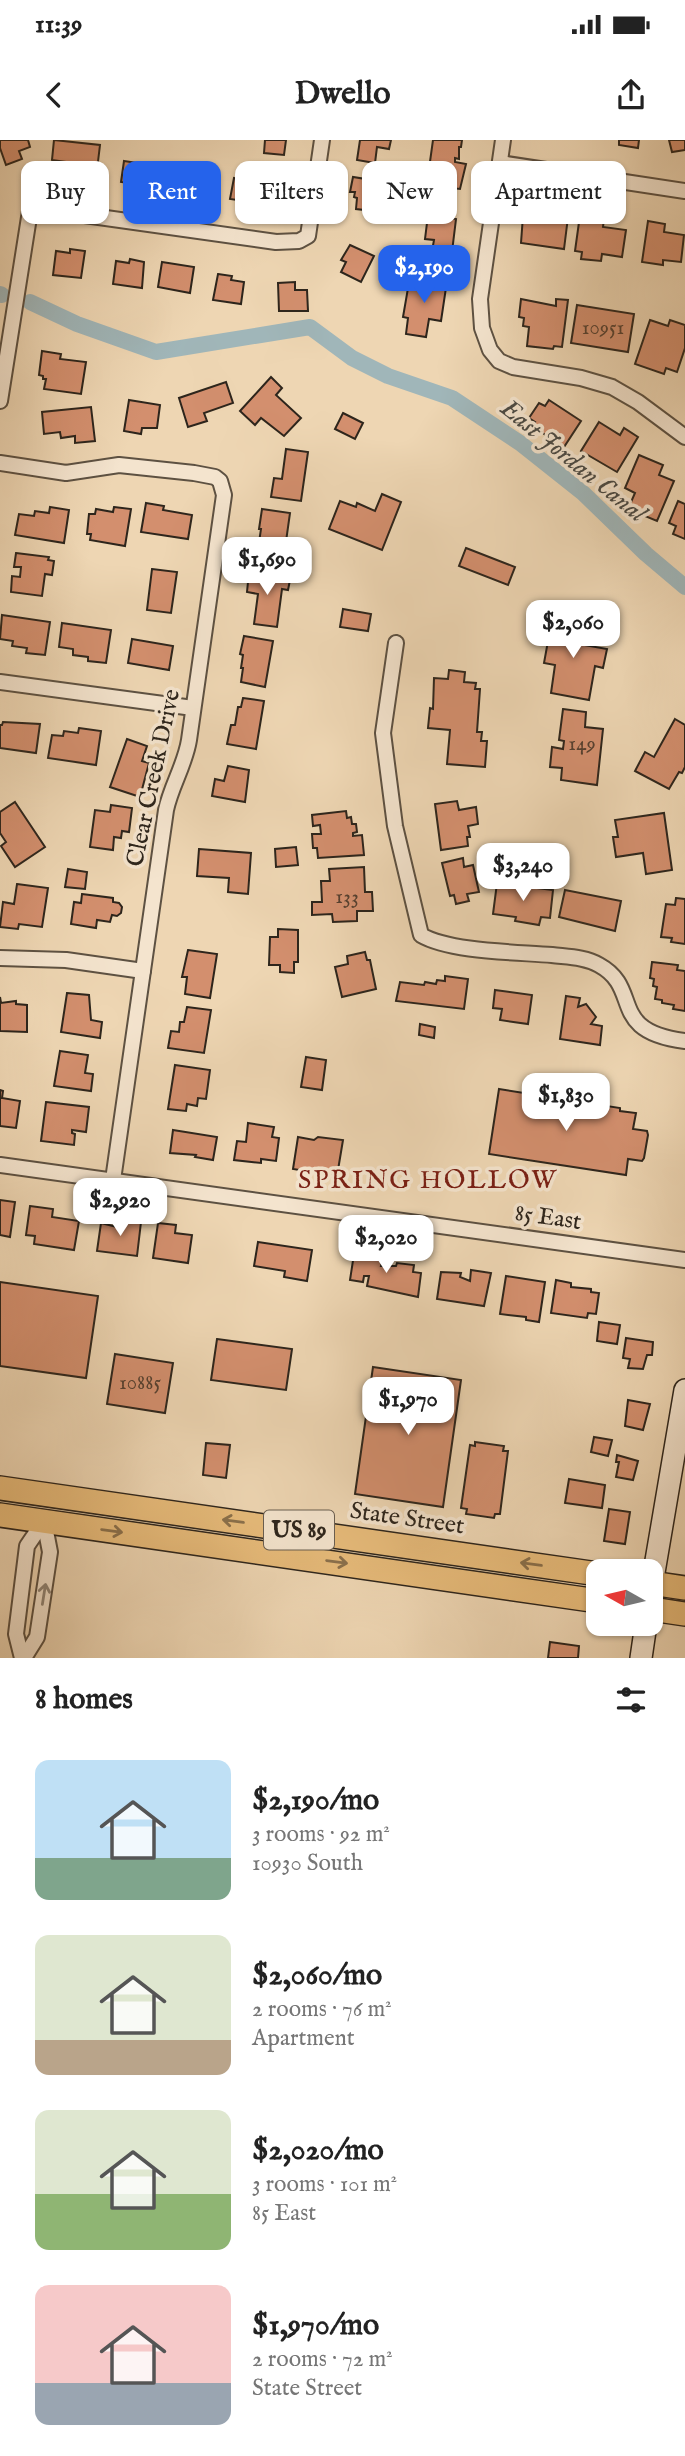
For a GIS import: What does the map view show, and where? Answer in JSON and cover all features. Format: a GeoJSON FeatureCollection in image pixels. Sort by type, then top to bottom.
{"type":"FeatureCollection","features":[{"type":"Feature","properties":{"kind":"main road","name":"State Street"},"geometry":{"type":"LineString","coordinates":[[0,1488],[586,1572]]}},
{"type":"Feature","properties":{"kind":"main road","name":"US 89"},"geometry":{"type":"LineString","coordinates":[[0,1515],[586,1599]]}},
{"type":"Feature","properties":{"kind":"main road"},"geometry":{"type":"LineString","coordinates":[[663,1587],[685,1588]]}},
{"type":"Feature","properties":{"kind":"main road"},"geometry":{"type":"LineString","coordinates":[[663,1611],[685,1614]]}},
{"type":"Feature","properties":{"kind":"street"},"geometry":{"type":"LineString","coordinates":[[0,401],[30,211],[56,211],[276,242],[299,240],[308,236],[322,140]]}},
{"type":"Feature","properties":{"kind":"street"},"geometry":{"type":"LineString","coordinates":[[500,161],[503,140]]}},
{"type":"Feature","properties":{"kind":"street"},"geometry":{"type":"LineString","coordinates":[[626,182],[685,191]]}},
{"type":"Feature","properties":{"kind":"street"},"geometry":{"type":"LineString","coordinates":[[491,224],[480,314],[487,342],[495,358],[513,367],[597,381],[619,390],[685,437]]}},
{"type":"Feature","properties":{"kind":"street","name":"Clear Creek Drive"},"geometry":{"type":"LineString","coordinates":[[0,463],[66,473],[134,465],[215,477],[220,481],[224,501],[187,753],[169,799],[113,1181]]}},
{"type":"Feature","properties":{"kind":"street"},"geometry":{"type":"LineString","coordinates":[[396,643],[383,733],[395,826],[421,935],[435,942],[467,947],[587,960],[611,974],[619,984],[633,1019],[643,1028],[654,1035],[685,1041]]}},
{"type":"Feature","properties":{"kind":"street"},"geometry":{"type":"LineString","coordinates":[[0,682],[193,708]]}},
{"type":"Feature","properties":{"kind":"street"},"geometry":{"type":"LineString","coordinates":[[0,958],[66,960],[143,971]]}},
{"type":"Feature","properties":{"kind":"street","name":"85 East"},"geometry":{"type":"LineString","coordinates":[[0,1165],[685,1260]]}},
{"type":"Feature","properties":{"kind":"street"},"geometry":{"type":"LineString","coordinates":[[656,1559],[685,1390]]}},
{"type":"Feature","properties":{"kind":"street"},"geometry":{"type":"LineString","coordinates":[[23,1658],[16,1634],[27,1546],[44,1521]]}},
{"type":"Feature","properties":{"kind":"street"},"geometry":{"type":"LineString","coordinates":[[23,1658],[37,1637],[49,1564],[51,1550],[44,1521]]}},
{"type":"Feature","properties":{"kind":"street"},"geometry":{"type":"LineString","coordinates":[[642,1658],[645,1636]]}},
{"type":"Feature","properties":{"kind":"building"},"geometry":{"type":"Polygon","coordinates":[[[0,140],[28,140],[30,147],[19,151],[22,159],[6,165],[0,140]]]}},
{"type":"Feature","properties":{"kind":"building"},"geometry":{"type":"Polygon","coordinates":[[[54,140],[100,145],[98,161],[52,160],[54,140]]]}},
{"type":"Feature","properties":{"kind":"building"},"geometry":{"type":"Polygon","coordinates":[[[265,140],[286,140],[284,155],[264,153],[265,140]]]}},
{"type":"Feature","properties":{"kind":"building"},"geometry":{"type":"Polygon","coordinates":[[[360,140],[391,140],[389,149],[377,147],[375,161],[357,160],[360,140]]]}},
{"type":"Feature","properties":{"kind":"building"},"geometry":{"type":"Polygon","coordinates":[[[433,140],[462,140],[459,159],[430,161],[433,140]]]}},
{"type":"Feature","properties":{"kind":"building"},"geometry":{"type":"Polygon","coordinates":[[[619,140],[639,140],[638,148],[619,145],[619,140]]]}},
{"type":"Feature","properties":{"kind":"building"},"geometry":{"type":"Polygon","coordinates":[[[669,140],[685,140],[685,150],[672,152],[669,140]]]}},
{"type":"Feature","properties":{"kind":"building"},"geometry":{"type":"Polygon","coordinates":[[[457,162],[466,164],[460,189],[457,189],[457,162]]]}},
{"type":"Feature","properties":{"kind":"building"},"geometry":{"type":"Polygon","coordinates":[[[353,177],[362,178],[362,210],[356,209],[355,192],[350,192],[353,177]]]}},
{"type":"Feature","properties":{"kind":"building"},"geometry":{"type":"Polygon","coordinates":[[[234,178],[235,178],[235,200],[230,199],[234,178]]]}},
{"type":"Feature","properties":{"kind":"building"},"geometry":{"type":"Polygon","coordinates":[[[648,221],[665,224],[664,232],[684,235],[681,262],[663,260],[663,265],[642,262],[648,221]]]}},
{"type":"Feature","properties":{"kind":"building"},"geometry":{"type":"Polygon","coordinates":[[[427,224],[455,224],[451,260],[431,257],[434,240],[425,239],[427,224]]]}},
{"type":"Feature","properties":{"kind":"building"},"geometry":{"type":"Polygon","coordinates":[[[522,224],[567,224],[564,249],[521,243],[522,224]]]}},
{"type":"Feature","properties":{"kind":"building"},"geometry":{"type":"Polygon","coordinates":[[[579,224],[603,224],[603,227],[626,230],[622,257],[602,254],[601,261],[581,259],[582,252],[575,251],[579,224]]]}},
{"type":"Feature","properties":{"kind":"building"},"geometry":{"type":"Polygon","coordinates":[[[350,245],[374,256],[361,282],[341,272],[346,262],[341,260],[350,245]]]}},
{"type":"Feature","properties":{"kind":"building"},"geometry":{"type":"Polygon","coordinates":[[[70,249],[85,251],[81,278],[53,275],[56,251],[70,253],[70,249]]]}},
{"type":"Feature","properties":{"kind":"building"},"geometry":{"type":"Polygon","coordinates":[[[130,259],[144,262],[142,288],[113,284],[116,261],[129,263],[130,259]]]}},
{"type":"Feature","properties":{"kind":"building"},"geometry":{"type":"Polygon","coordinates":[[[162,262],[194,267],[190,293],[158,287],[162,262]]]}},
{"type":"Feature","properties":{"kind":"building"},"geometry":{"type":"Polygon","coordinates":[[[218,274],[232,276],[231,280],[244,282],[241,304],[213,300],[218,274]]]}},
{"type":"Feature","properties":{"kind":"building"},"geometry":{"type":"Polygon","coordinates":[[[425,275],[447,281],[441,321],[429,319],[426,337],[406,334],[408,318],[403,317],[408,288],[416,289],[417,279],[424,280],[425,275]]]}},
{"type":"Feature","properties":{"kind":"building"},"geometry":{"type":"Polygon","coordinates":[[[295,282],[295,290],[307,290],[308,311],[279,311],[278,283],[295,282]]]}},
{"type":"Feature","properties":{"kind":"building"},"geometry":{"type":"Polygon","coordinates":[[[521,299],[556,306],[556,299],[568,300],[562,347],[554,346],[553,349],[527,346],[529,327],[523,326],[524,318],[519,317],[521,299]]]}},
{"type":"Feature","properties":{"kind":"building"},"geometry":{"type":"Polygon","coordinates":[[[577,305],[634,314],[628,352],[571,343],[577,305]]]}},
{"type":"Feature","properties":{"kind":"building"},"geometry":{"type":"Polygon","coordinates":[[[650,320],[668,326],[670,320],[685,325],[685,348],[677,372],[666,368],[664,374],[635,364],[650,320]]]}},
{"type":"Feature","properties":{"kind":"building"},"geometry":{"type":"Polygon","coordinates":[[[42,351],[61,354],[60,359],[86,362],[81,394],[44,389],[46,379],[39,375],[42,351]]]}},
{"type":"Feature","properties":{"kind":"building"},"geometry":{"type":"Polygon","coordinates":[[[271,377],[282,388],[276,395],[301,418],[284,436],[261,418],[255,425],[240,411],[271,377]]]}},
{"type":"Feature","properties":{"kind":"building"},"geometry":{"type":"Polygon","coordinates":[[[226,382],[233,403],[204,413],[207,421],[188,427],[179,398],[226,382]]]}},
{"type":"Feature","properties":{"kind":"building"},"geometry":{"type":"Polygon","coordinates":[[[129,400],[160,405],[157,428],[142,428],[141,434],[124,431],[129,400]]]}},
{"type":"Feature","properties":{"kind":"building"},"geometry":{"type":"Polygon","coordinates":[[[549,400],[581,421],[564,447],[532,426],[535,422],[529,418],[539,403],[545,406],[549,400]]]}},
{"type":"Feature","properties":{"kind":"building"},"geometry":{"type":"Polygon","coordinates":[[[91,407],[95,441],[75,443],[75,436],[61,438],[60,432],[44,434],[42,412],[91,407]]]}},
{"type":"Feature","properties":{"kind":"building"},"geometry":{"type":"Polygon","coordinates":[[[343,413],[363,423],[355,439],[335,429],[343,413]]]}},
{"type":"Feature","properties":{"kind":"building"},"geometry":{"type":"Polygon","coordinates":[[[599,422],[620,435],[624,428],[638,437],[617,472],[581,451],[599,422]]]}},
{"type":"Feature","properties":{"kind":"building"},"geometry":{"type":"Polygon","coordinates":[[[286,449],[308,452],[301,501],[271,497],[274,478],[282,479],[286,449]]]}},
{"type":"Feature","properties":{"kind":"building"},"geometry":{"type":"Polygon","coordinates":[[[639,455],[663,465],[659,475],[674,481],[657,521],[628,509],[635,493],[625,488],[639,455]]]}},
{"type":"Feature","properties":{"kind":"building"},"geometry":{"type":"Polygon","coordinates":[[[382,494],[401,502],[382,550],[329,529],[340,501],[356,507],[357,503],[375,511],[382,494]]]}},
{"type":"Feature","properties":{"kind":"building"},"geometry":{"type":"Polygon","coordinates":[[[678,501],[685,504],[685,539],[673,534],[676,526],[669,523],[678,501]]]}},
{"type":"Feature","properties":{"kind":"building"},"geometry":{"type":"Polygon","coordinates":[[[146,503],[164,506],[163,510],[192,515],[188,539],[141,532],[146,503]]]}},
{"type":"Feature","properties":{"kind":"building"},"geometry":{"type":"Polygon","coordinates":[[[50,507],[69,510],[64,543],[15,535],[19,514],[34,516],[35,511],[49,513],[50,507]]]}},
{"type":"Feature","properties":{"kind":"building"},"geometry":{"type":"Polygon","coordinates":[[[114,507],[131,509],[125,546],[90,540],[91,534],[87,534],[89,514],[95,514],[96,509],[113,512],[114,507]]]}},
{"type":"Feature","properties":{"kind":"building"},"geometry":{"type":"Polygon","coordinates":[[[262,509],[290,513],[283,563],[260,560],[262,549],[258,549],[262,509]]]}},
{"type":"Feature","properties":{"kind":"building"},"geometry":{"type":"Polygon","coordinates":[[[466,548],[515,567],[508,585],[459,566],[466,548]]]}},
{"type":"Feature","properties":{"kind":"building"},"geometry":{"type":"Polygon","coordinates":[[[16,553],[49,557],[48,560],[54,561],[52,575],[45,574],[42,596],[11,592],[12,576],[20,577],[21,567],[14,567],[16,553]]]}},
{"type":"Feature","properties":{"kind":"building"},"geometry":{"type":"Polygon","coordinates":[[[152,569],[177,572],[171,613],[147,610],[152,569]]]}},
{"type":"Feature","properties":{"kind":"building"},"geometry":{"type":"Polygon","coordinates":[[[249,572],[290,580],[288,590],[282,589],[277,627],[254,624],[258,594],[247,592],[249,572]]]}},
{"type":"Feature","properties":{"kind":"building"},"geometry":{"type":"Polygon","coordinates":[[[343,609],[371,614],[368,631],[340,627],[343,609]]]}},
{"type":"Feature","properties":{"kind":"building"},"geometry":{"type":"Polygon","coordinates":[[[2,615],[50,622],[45,655],[26,653],[27,648],[12,646],[13,641],[0,639],[2,615]]]}},
{"type":"Feature","properties":{"kind":"building"},"geometry":{"type":"Polygon","coordinates":[[[557,619],[592,625],[590,637],[585,637],[584,645],[607,649],[603,668],[595,666],[589,700],[551,693],[555,665],[544,663],[548,641],[554,641],[557,619]]]}},
{"type":"Feature","properties":{"kind":"building"},"geometry":{"type":"Polygon","coordinates":[[[62,623],[111,630],[106,663],[88,661],[88,657],[73,655],[73,649],[59,647],[62,623]]]}},
{"type":"Feature","properties":{"kind":"building"},"geometry":{"type":"Polygon","coordinates":[[[244,636],[273,641],[265,687],[241,682],[243,655],[240,654],[244,636]]]}},
{"type":"Feature","properties":{"kind":"building"},"geometry":{"type":"Polygon","coordinates":[[[132,639],[173,646],[169,670],[128,663],[132,639]]]}},
{"type":"Feature","properties":{"kind":"building"},"geometry":{"type":"Polygon","coordinates":[[[449,670],[465,672],[464,682],[476,683],[475,689],[480,689],[477,732],[482,732],[481,741],[487,741],[485,767],[447,764],[450,730],[428,728],[430,708],[433,709],[434,678],[448,679],[449,670]]]}},
{"type":"Feature","properties":{"kind":"building"},"geometry":{"type":"Polygon","coordinates":[[[243,698],[264,701],[256,749],[227,744],[231,725],[235,725],[238,707],[241,707],[243,698]]]}},
{"type":"Feature","properties":{"kind":"building"},"geometry":{"type":"Polygon","coordinates":[[[563,709],[586,712],[585,727],[603,729],[597,785],[561,780],[562,768],[550,767],[552,747],[563,749],[564,741],[559,740],[563,709]]]}},
{"type":"Feature","properties":{"kind":"building"},"geometry":{"type":"Polygon","coordinates":[[[675,719],[685,725],[685,767],[669,789],[635,771],[645,752],[654,757],[675,719]]]}},
{"type":"Feature","properties":{"kind":"building"},"geometry":{"type":"Polygon","coordinates":[[[3,722],[40,724],[36,753],[0,748],[0,725],[3,722]]]}},
{"type":"Feature","properties":{"kind":"building"},"geometry":{"type":"Polygon","coordinates":[[[79,728],[101,731],[96,765],[48,758],[52,735],[63,736],[64,731],[78,733],[79,728]]]}},
{"type":"Feature","properties":{"kind":"building"},"geometry":{"type":"Polygon","coordinates":[[[127,739],[147,746],[142,761],[149,763],[140,797],[110,787],[127,739]]]}},
{"type":"Feature","properties":{"kind":"building"},"geometry":{"type":"Polygon","coordinates":[[[228,766],[249,770],[245,802],[212,796],[215,779],[224,781],[228,766]]]}},
{"type":"Feature","properties":{"kind":"building"},"geometry":{"type":"Polygon","coordinates":[[[457,801],[459,810],[476,807],[478,824],[468,826],[468,846],[441,850],[435,804],[457,801]]]}},
{"type":"Feature","properties":{"kind":"building"},"geometry":{"type":"Polygon","coordinates":[[[15,802],[45,847],[15,867],[1,846],[6,842],[0,833],[0,812],[15,802]]]}},
{"type":"Feature","properties":{"kind":"building"},"geometry":{"type":"Polygon","coordinates":[[[111,805],[132,808],[129,832],[122,831],[121,838],[114,837],[113,850],[90,847],[95,810],[110,812],[111,805]]]}},
{"type":"Feature","properties":{"kind":"building"},"geometry":{"type":"Polygon","coordinates":[[[346,811],[347,818],[351,817],[352,824],[356,824],[357,832],[353,833],[353,836],[362,835],[364,855],[318,858],[317,848],[313,848],[312,834],[321,834],[320,825],[313,826],[312,815],[346,811]]]}},
{"type":"Feature","properties":{"kind":"building"},"geometry":{"type":"Polygon","coordinates":[[[664,813],[672,870],[646,874],[643,853],[616,857],[613,837],[618,837],[615,820],[664,813]]]}},
{"type":"Feature","properties":{"kind":"building"},"geometry":{"type":"Polygon","coordinates":[[[296,847],[298,865],[276,867],[275,849],[296,847]]]}},
{"type":"Feature","properties":{"kind":"building"},"geometry":{"type":"Polygon","coordinates":[[[199,849],[251,853],[248,894],[228,892],[229,878],[197,876],[199,849]]]}},
{"type":"Feature","properties":{"kind":"building"},"geometry":{"type":"Polygon","coordinates":[[[463,858],[464,867],[473,865],[479,892],[467,894],[469,901],[456,904],[454,895],[450,896],[442,863],[463,858]]]}},
{"type":"Feature","properties":{"kind":"building"},"geometry":{"type":"Polygon","coordinates":[[[364,867],[365,892],[372,892],[373,911],[357,911],[357,921],[333,922],[332,914],[312,915],[312,902],[322,902],[321,881],[330,881],[329,869],[364,867]]]}},
{"type":"Feature","properties":{"kind":"building"},"geometry":{"type":"Polygon","coordinates":[[[68,869],[87,872],[85,889],[65,887],[68,869]]]}},
{"type":"Feature","properties":{"kind":"building"},"geometry":{"type":"Polygon","coordinates":[[[497,883],[553,890],[550,918],[541,917],[539,925],[515,921],[516,917],[493,914],[497,883]]]}},
{"type":"Feature","properties":{"kind":"building"},"geometry":{"type":"Polygon","coordinates":[[[17,884],[48,888],[42,927],[19,924],[18,929],[0,927],[3,902],[14,904],[17,884]]]}},
{"type":"Feature","properties":{"kind":"building"},"geometry":{"type":"Polygon","coordinates":[[[565,890],[621,901],[615,931],[559,917],[565,890]]]}},
{"type":"Feature","properties":{"kind":"building"},"geometry":{"type":"Polygon","coordinates":[[[82,894],[113,898],[113,902],[122,907],[121,913],[112,915],[110,922],[97,920],[96,928],[71,924],[74,902],[81,903],[82,894]]]}},
{"type":"Feature","properties":{"kind":"building"},"geometry":{"type":"Polygon","coordinates":[[[676,898],[685,899],[685,944],[671,942],[672,938],[661,937],[666,904],[675,905],[676,898]]]}},
{"type":"Feature","properties":{"kind":"building"},"geometry":{"type":"Polygon","coordinates":[[[278,929],[298,930],[298,962],[294,962],[294,973],[280,972],[280,965],[269,965],[270,937],[278,937],[278,929]]]}},
{"type":"Feature","properties":{"kind":"building"},"geometry":{"type":"Polygon","coordinates":[[[188,950],[217,954],[210,998],[185,994],[187,977],[182,977],[188,950]]]}},
{"type":"Feature","properties":{"kind":"building"},"geometry":{"type":"Polygon","coordinates":[[[365,952],[367,960],[370,960],[376,989],[342,997],[335,967],[348,964],[347,956],[365,952]]]}},
{"type":"Feature","properties":{"kind":"building"},"geometry":{"type":"Polygon","coordinates":[[[652,962],[678,965],[677,970],[685,971],[685,1011],[673,1009],[674,1005],[655,999],[657,987],[653,986],[654,979],[650,978],[652,962]]]}},
{"type":"Feature","properties":{"kind":"building"},"geometry":{"type":"Polygon","coordinates":[[[445,976],[468,979],[464,1009],[396,1001],[400,982],[436,984],[437,980],[445,981],[445,976]]]}},
{"type":"Feature","properties":{"kind":"building"},"geometry":{"type":"Polygon","coordinates":[[[495,990],[532,995],[528,1024],[500,1020],[502,1009],[493,1008],[495,990]]]}},
{"type":"Feature","properties":{"kind":"building"},"geometry":{"type":"Polygon","coordinates":[[[67,993],[89,995],[91,1020],[102,1022],[100,1038],[61,1032],[67,993]]]}},
{"type":"Feature","properties":{"kind":"building"},"geometry":{"type":"Polygon","coordinates":[[[566,996],[580,998],[578,1007],[586,1004],[596,1017],[591,1024],[602,1026],[600,1045],[560,1039],[566,996]]]}},
{"type":"Feature","properties":{"kind":"building"},"geometry":{"type":"Polygon","coordinates":[[[0,997],[1,1003],[16,1001],[16,1004],[27,1005],[27,1032],[0,1031],[0,997]]]}},
{"type":"Feature","properties":{"kind":"building"},"geometry":{"type":"Polygon","coordinates":[[[187,1007],[211,1010],[204,1053],[168,1048],[171,1031],[179,1032],[187,1007]]]}},
{"type":"Feature","properties":{"kind":"building"},"geometry":{"type":"Polygon","coordinates":[[[420,1024],[435,1027],[434,1038],[419,1035],[420,1024]]]}},
{"type":"Feature","properties":{"kind":"building"},"geometry":{"type":"Polygon","coordinates":[[[60,1051],[88,1055],[85,1073],[93,1074],[91,1091],[54,1086],[60,1051]]]}},
{"type":"Feature","properties":{"kind":"building"},"geometry":{"type":"Polygon","coordinates":[[[306,1057],[326,1060],[322,1090],[301,1087],[306,1057]]]}},
{"type":"Feature","properties":{"kind":"building"},"geometry":{"type":"Polygon","coordinates":[[[175,1065],[210,1070],[206,1099],[198,1098],[197,1106],[187,1104],[186,1111],[168,1109],[175,1065]]]}},
{"type":"Feature","properties":{"kind":"building"},"geometry":{"type":"Polygon","coordinates":[[[499,1089],[620,1108],[620,1111],[636,1113],[633,1129],[647,1131],[648,1135],[644,1158],[642,1161],[628,1159],[626,1175],[489,1154],[499,1089]]]}},
{"type":"Feature","properties":{"kind":"building"},"geometry":{"type":"Polygon","coordinates":[[[0,1090],[3,1091],[2,1098],[20,1101],[16,1128],[0,1126],[0,1090]]]}},
{"type":"Feature","properties":{"kind":"building"},"geometry":{"type":"Polygon","coordinates":[[[46,1102],[89,1107],[86,1132],[72,1130],[75,1134],[74,1145],[41,1141],[46,1102]]]}},
{"type":"Feature","properties":{"kind":"building"},"geometry":{"type":"Polygon","coordinates":[[[248,1123],[274,1127],[272,1137],[279,1138],[276,1161],[261,1159],[261,1163],[234,1160],[237,1141],[246,1142],[248,1123]]]}},
{"type":"Feature","properties":{"kind":"building"},"geometry":{"type":"Polygon","coordinates":[[[173,1130],[217,1137],[213,1160],[195,1157],[196,1155],[170,1153],[173,1130]]]}},
{"type":"Feature","properties":{"kind":"building"},"geometry":{"type":"Polygon","coordinates":[[[298,1137],[343,1140],[337,1176],[293,1169],[298,1137]]]}},
{"type":"Feature","properties":{"kind":"building"},"geometry":{"type":"Polygon","coordinates":[[[0,1200],[15,1202],[10,1237],[0,1235],[0,1200]]]}},
{"type":"Feature","properties":{"kind":"building"},"geometry":{"type":"Polygon","coordinates":[[[30,1206],[53,1209],[52,1217],[79,1221],[74,1250],[34,1244],[35,1236],[26,1235],[30,1206]]]}},
{"type":"Feature","properties":{"kind":"building"},"geometry":{"type":"Polygon","coordinates":[[[123,1219],[141,1222],[137,1256],[97,1251],[101,1223],[121,1228],[123,1219]]]}},
{"type":"Feature","properties":{"kind":"building"},"geometry":{"type":"Polygon","coordinates":[[[158,1223],[176,1225],[175,1233],[192,1235],[188,1263],[153,1258],[158,1223]]]}},
{"type":"Feature","properties":{"kind":"building"},"geometry":{"type":"Polygon","coordinates":[[[258,1242],[312,1250],[307,1281],[284,1277],[285,1271],[254,1266],[258,1242]]]}},
{"type":"Feature","properties":{"kind":"building"},"geometry":{"type":"Polygon","coordinates":[[[354,1254],[383,1258],[381,1266],[396,1266],[397,1263],[414,1265],[413,1272],[421,1273],[418,1297],[367,1286],[369,1276],[364,1276],[363,1282],[350,1280],[354,1254]]]}},
{"type":"Feature","properties":{"kind":"building"},"geometry":{"type":"Polygon","coordinates":[[[471,1270],[491,1273],[484,1306],[437,1299],[441,1272],[461,1273],[460,1277],[470,1281],[471,1270]]]}},
{"type":"Feature","properties":{"kind":"building"},"geometry":{"type":"Polygon","coordinates":[[[506,1276],[545,1282],[539,1322],[526,1320],[526,1317],[500,1314],[506,1276]]]}},
{"type":"Feature","properties":{"kind":"building"},"geometry":{"type":"Polygon","coordinates":[[[556,1280],[571,1283],[571,1287],[591,1289],[591,1292],[599,1293],[596,1314],[588,1313],[587,1318],[551,1313],[556,1280]]]}},
{"type":"Feature","properties":{"kind":"building"},"geometry":{"type":"Polygon","coordinates":[[[0,1282],[98,1296],[86,1378],[0,1366],[0,1282]]]}},
{"type":"Feature","properties":{"kind":"building"},"geometry":{"type":"Polygon","coordinates":[[[599,1322],[620,1325],[617,1344],[597,1341],[599,1322]]]}},
{"type":"Feature","properties":{"kind":"building"},"geometry":{"type":"Polygon","coordinates":[[[626,1338],[653,1342],[652,1355],[647,1355],[643,1369],[628,1368],[630,1359],[623,1358],[626,1338]]]}},
{"type":"Feature","properties":{"kind":"building"},"geometry":{"type":"Polygon","coordinates":[[[217,1339],[292,1349],[286,1390],[211,1380],[217,1339]]]}},
{"type":"Feature","properties":{"kind":"building"},"geometry":{"type":"Polygon","coordinates":[[[115,1354],[173,1363],[165,1413],[107,1404],[115,1354]]]}},
{"type":"Feature","properties":{"kind":"building"},"geometry":{"type":"Polygon","coordinates":[[[373,1367],[461,1380],[443,1507],[355,1494],[373,1367]]]}},
{"type":"Feature","properties":{"kind":"building"},"geometry":{"type":"Polygon","coordinates":[[[628,1400],[650,1404],[643,1430],[625,1426],[628,1400]]]}},
{"type":"Feature","properties":{"kind":"building"},"geometry":{"type":"Polygon","coordinates":[[[594,1437],[612,1440],[608,1456],[591,1452],[594,1437]]]}},
{"type":"Feature","properties":{"kind":"building"},"geometry":{"type":"Polygon","coordinates":[[[475,1442],[504,1446],[503,1451],[508,1451],[500,1514],[495,1514],[494,1518],[466,1514],[467,1509],[461,1508],[470,1445],[475,1446],[475,1442]]]}},
{"type":"Feature","properties":{"kind":"building"},"geometry":{"type":"Polygon","coordinates":[[[206,1443],[230,1445],[226,1478],[203,1475],[206,1443]]]}},
{"type":"Feature","properties":{"kind":"building"},"geometry":{"type":"Polygon","coordinates":[[[617,1455],[638,1461],[633,1480],[616,1477],[619,1462],[616,1462],[617,1455]]]}},
{"type":"Feature","properties":{"kind":"building"},"geometry":{"type":"Polygon","coordinates":[[[569,1479],[605,1485],[602,1508],[565,1503],[569,1479]]]}},
{"type":"Feature","properties":{"kind":"building"},"geometry":{"type":"Polygon","coordinates":[[[609,1509],[630,1512],[625,1544],[604,1541],[609,1509]]]}},
{"type":"Feature","properties":{"kind":"building"},"geometry":{"type":"Polygon","coordinates":[[[550,1642],[579,1646],[578,1658],[548,1658],[550,1642]]]}},
{"type":"Feature","properties":{"kind":"waterway","name":"East Jordan Canal"},"geometry":{"type":"LineString","coordinates":[[30,302],[77,324],[156,352],[310,327],[352,358],[388,376],[452,398],[520,443],[583,493],[646,554],[685,587]]}},
{"type":"Feature","properties":{"kind":"district","name":"SPRING HOLLOW"},"geometry":{"type":"Point","coordinates":[428,1180]}}]}
